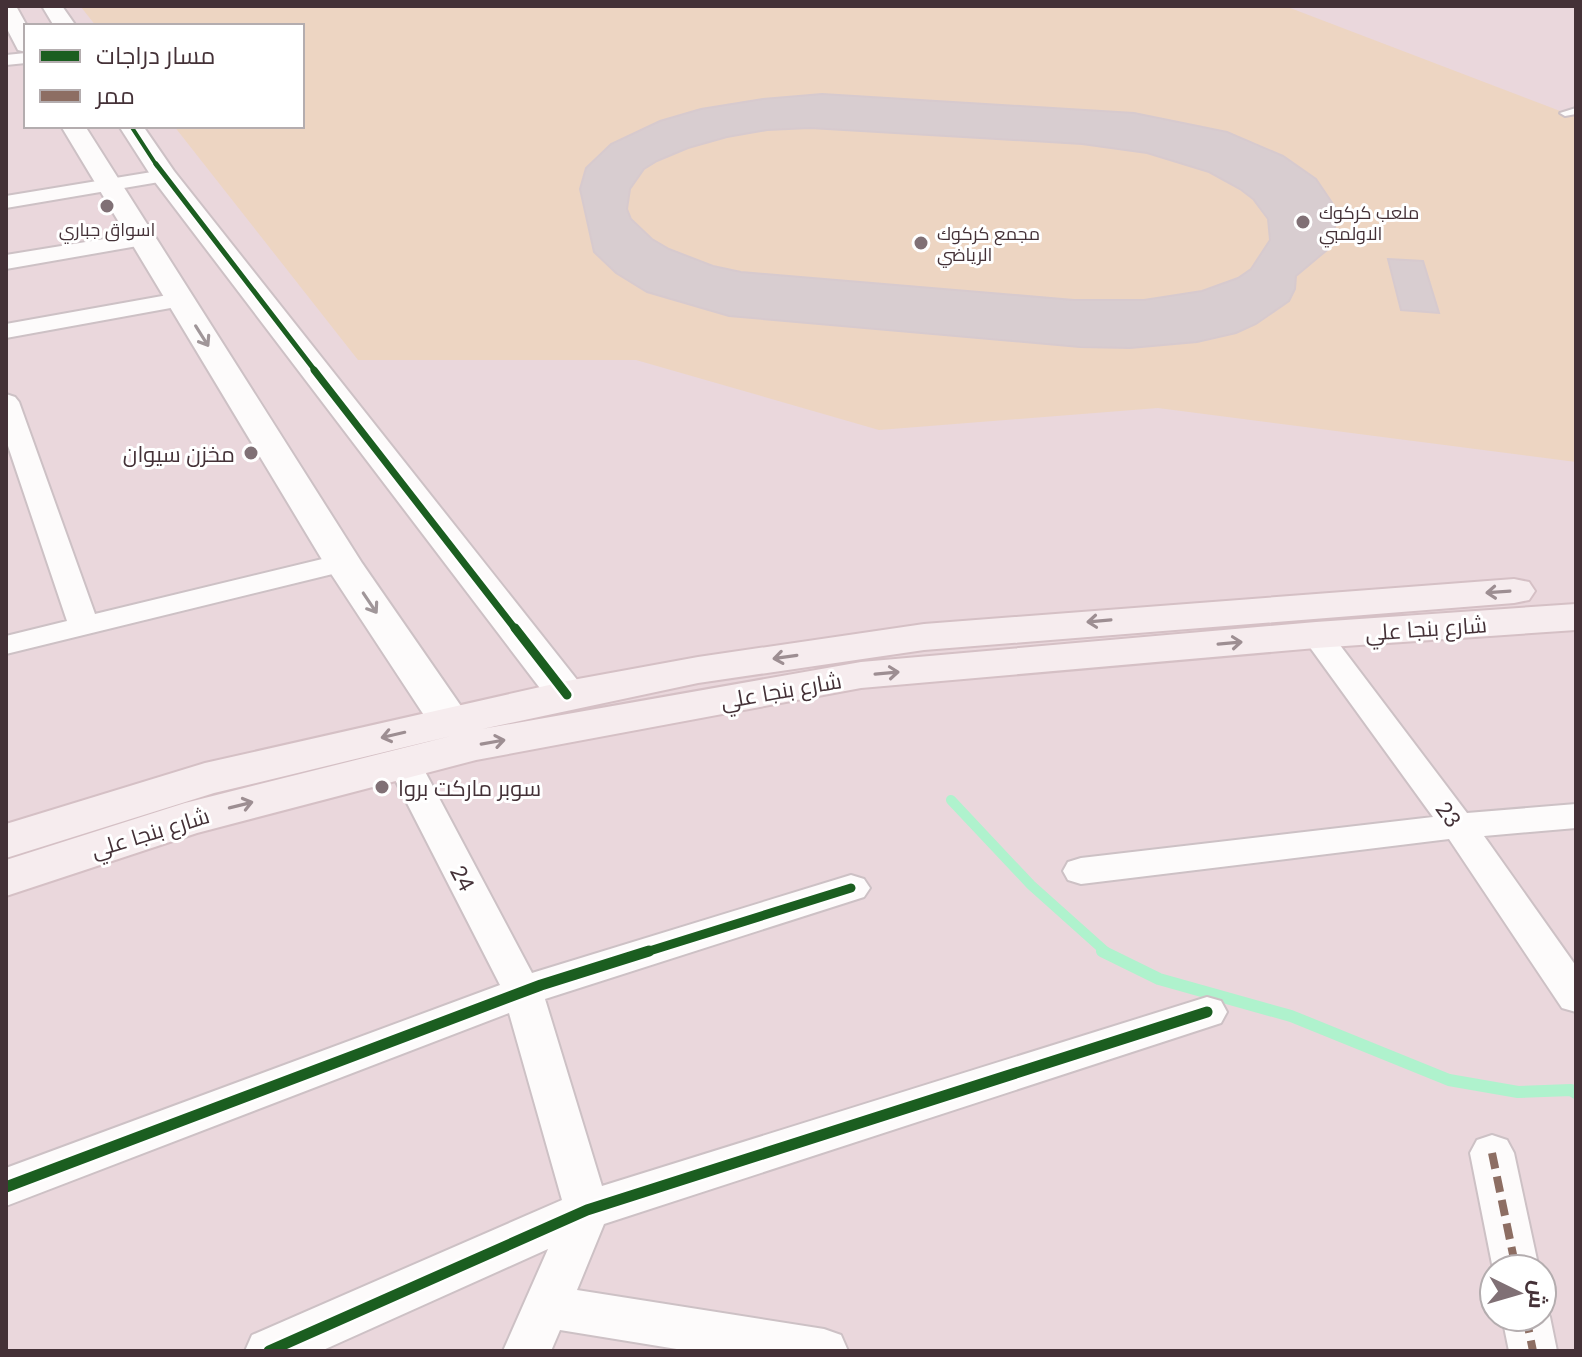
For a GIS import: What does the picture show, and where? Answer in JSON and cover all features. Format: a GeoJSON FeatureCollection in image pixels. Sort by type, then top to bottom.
{"type":"FeatureCollection","features":[{"type":"Feature","properties":{"kind":"main road","name":"شارع بنجا علي"},"geometry":{"type":"LineString","coordinates":[[6,878],[185,820],[476,745],[861,675],[1165,632],[1576,587]]}},
{"type":"Feature","properties":{"kind":"main road","name":"شارع بنجا علي"},"geometry":{"type":"LineString","coordinates":[[6,841],[205,779],[567,695],[698,670],[924,637],[1165,632],[1316,635],[1576,617]]}},
{"type":"Feature","properties":{"kind":"street"},"geometry":{"type":"LineString","coordinates":[[8,13],[24,41]]}},
{"type":"Feature","properties":{"kind":"street"},"geometry":{"type":"LineString","coordinates":[[74,128],[343,563],[450,722]]}},
{"type":"Feature","properties":{"kind":"street"},"geometry":{"type":"LineString","coordinates":[[132,128],[164,176],[567,695]]}},
{"type":"Feature","properties":{"kind":"street"},"geometry":{"type":"LineString","coordinates":[[6,202],[164,176]]}},
{"type":"Feature","properties":{"kind":"street"},"geometry":{"type":"LineString","coordinates":[[6,262],[141,239]]}},
{"type":"Feature","properties":{"kind":"street"},"geometry":{"type":"LineString","coordinates":[[6,331],[179,300]]}},
{"type":"Feature","properties":{"kind":"street"},"geometry":{"type":"LineString","coordinates":[[7,407],[84,626]]}},
{"type":"Feature","properties":{"kind":"street"},"geometry":{"type":"LineString","coordinates":[[6,645],[343,563]]}},
{"type":"Feature","properties":{"kind":"street","name":"23"},"geometry":{"type":"LineString","coordinates":[[1316,635],[1458,826],[1576,997]]}},
{"type":"Feature","properties":{"kind":"street","name":"24"},"geometry":{"type":"LineString","coordinates":[[404,764],[523,992],[587,1210]]}},
{"type":"Feature","properties":{"kind":"street"},"geometry":{"type":"LineString","coordinates":[[1081,871],[1458,826],[1576,816]]}},
{"type":"Feature","properties":{"kind":"street"},"geometry":{"type":"LineString","coordinates":[[6,1187],[523,992],[851,888]]}},
{"type":"Feature","properties":{"kind":"street"},"geometry":{"type":"LineString","coordinates":[[269,1351],[587,1210],[1207,1012]]}},
{"type":"Feature","properties":{"kind":"street"},"geometry":{"type":"LineString","coordinates":[[1492,1153],[1513,1253]]}},
{"type":"Feature","properties":{"kind":"street"},"geometry":{"type":"LineString","coordinates":[[527,1351],[587,1210]]}},
{"type":"Feature","properties":{"kind":"street"},"geometry":{"type":"LineString","coordinates":[[546,1306],[824,1351]]}},
{"type":"Feature","properties":{"kind":"shaded area"},"geometry":{"type":"Polygon","coordinates":[[[6,6],[1576,6],[1576,1351],[6,1351],[6,6]]]}},
{"type":"Feature","properties":{"kind":"shaded area","name":"مجمع كركوك الرياضي"},"geometry":{"type":"Polygon","coordinates":[[[1285,6],[1576,117],[1576,462],[1158,408],[879,430],[636,360],[358,360],[176,128],[304,128],[304,24],[94,24],[81,7],[1285,6]]]}},
{"type":"Feature","properties":{"kind":"building","name":"ملعب كركوك الاولمبي"},"geometry":{"type":"Polygon","coordinates":[[[822,94],[1134,113],[1227,132],[1283,156],[1316,179],[1335,207],[1335,236],[1327,250],[1296,276],[1295,289],[1289,301],[1256,324],[1236,333],[1197,342],[1130,348],[1080,347],[729,316],[647,292],[616,273],[594,252],[580,189],[586,168],[611,144],[660,121],[701,109],[822,94]],[[810,128],[767,130],[727,137],[657,161],[644,169],[630,189],[627,209],[631,219],[652,239],[669,249],[713,266],[741,272],[1074,300],[1144,300],[1202,291],[1238,278],[1251,269],[1270,240],[1268,219],[1253,199],[1209,172],[1147,153],[1082,144],[810,128]]]}},
{"type":"Feature","properties":{"kind":"building"},"geometry":{"type":"Polygon","coordinates":[[[1388,259],[1423,261],[1439,313],[1401,310],[1388,259]]]}},
{"type":"Feature","properties":{"kind":"waterway"},"geometry":{"type":"LineString","coordinates":[[951,800],[1031,885],[1107,953]]}},
{"type":"Feature","properties":{"kind":"waterway"},"geometry":{"type":"LineString","coordinates":[[1102,951],[1159,979],[1291,1016],[1449,1080],[1518,1092],[1571,1090],[1576,1093]]}},
{"type":"Feature","properties":{"kind":"marked path"},"geometry":{"type":"LineString","coordinates":[[1492,1153],[1513,1253]]}},
{"type":"Feature","properties":{"kind":"marked path"},"geometry":{"type":"LineString","coordinates":[[1529,1333],[1533,1351]]}},
{"type":"Feature","properties":{"kind":"cycle path"},"geometry":{"type":"LineString","coordinates":[[132,128],[164,176],[567,695]]}},
{"type":"Feature","properties":{"kind":"cycle path"},"geometry":{"type":"LineString","coordinates":[[6,1187],[541,985],[851,888]]}},
{"type":"Feature","properties":{"kind":"cycle path"},"geometry":{"type":"LineString","coordinates":[[269,1351],[587,1210],[1207,1012]]}},
{"type":"Feature","properties":{"kind":"place","name":"اسواق جباري"},"geometry":{"type":"Point","coordinates":[107,206]}},
{"type":"Feature","properties":{"kind":"place","name":"ملعب كركوك الاولمبي"},"geometry":{"type":"Point","coordinates":[1303,222]}},
{"type":"Feature","properties":{"kind":"place","name":"مجمع كركوك الرياضي"},"geometry":{"type":"Point","coordinates":[921,243]}},
{"type":"Feature","properties":{"kind":"place","name":"مخزن سيوان"},"geometry":{"type":"Point","coordinates":[251,453]}},
{"type":"Feature","properties":{"kind":"place","name":"سوبر ماركت بروا"},"geometry":{"type":"Point","coordinates":[382,787]}}]}
